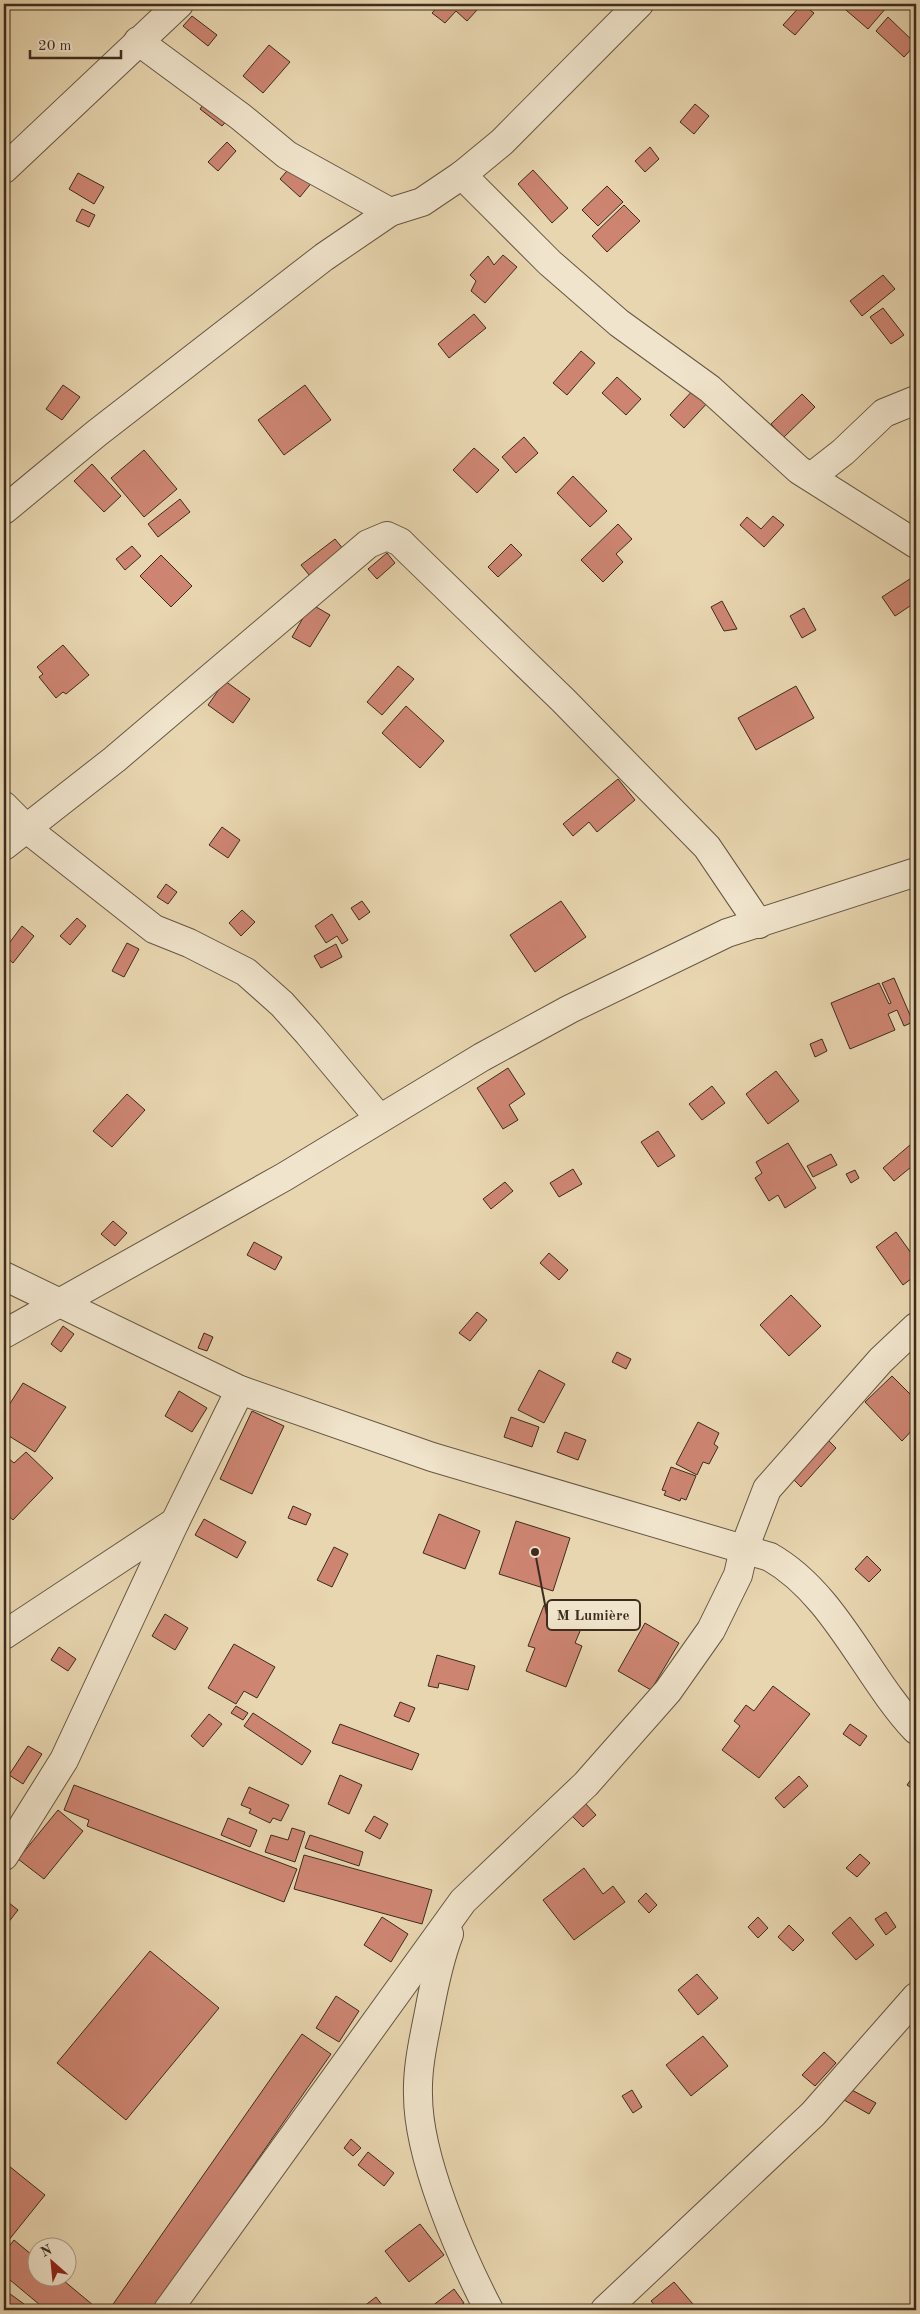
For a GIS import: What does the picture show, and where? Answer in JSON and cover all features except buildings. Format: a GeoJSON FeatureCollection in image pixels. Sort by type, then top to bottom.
{"type":"FeatureCollection","features":[{"type":"Feature","properties":{"kind":"street"},"geometry":{"type":"LineString","coordinates":[[4,169],[138,41],[180,4]]}},
{"type":"Feature","properties":{"kind":"street"},"geometry":{"type":"LineString","coordinates":[[4,510],[97,433],[317,263],[390,212],[422,202],[462,175],[502,142],[639,4]]}},
{"type":"Feature","properties":{"kind":"street"},"geometry":{"type":"LineString","coordinates":[[138,41],[288,155],[390,212]]}},
{"type":"Feature","properties":{"kind":"street"},"geometry":{"type":"LineString","coordinates":[[462,175],[550,263],[618,323],[710,389],[799,470],[916,544]]}},
{"type":"Feature","properties":{"kind":"street"},"geometry":{"type":"LineString","coordinates":[[811,477],[843,452],[884,413],[916,400]]}},
{"type":"Feature","properties":{"kind":"street"},"geometry":{"type":"LineString","coordinates":[[4,846],[115,759],[368,544],[387,536],[400,542],[655,792],[707,847],[759,924]]}},
{"type":"Feature","properties":{"kind":"street"},"geometry":{"type":"LineString","coordinates":[[4,806],[27,829],[154,929],[189,943],[246,972],[282,1004],[379,1118]]}},
{"type":"Feature","properties":{"kind":"street"},"geometry":{"type":"LineString","coordinates":[[4,1334],[284,1178],[379,1118],[482,1057],[570,1009],[727,933],[916,872]]}},
{"type":"Feature","properties":{"kind":"street"},"geometry":{"type":"LineString","coordinates":[[4,1276],[240,1390],[432,1457],[770,1557],[783,1564],[832,1615],[884,1692],[913,1722]]}},
{"type":"Feature","properties":{"kind":"street"},"geometry":{"type":"LineString","coordinates":[[168,2310],[463,1901],[586,1784],[668,1691],[711,1630],[738,1576],[744,1548],[767,1490],[881,1360],[916,1327]]}},
{"type":"Feature","properties":{"kind":"street"},"geometry":{"type":"LineString","coordinates":[[4,1856],[64,1760],[175,1522],[240,1390]]}},
{"type":"Feature","properties":{"kind":"street"},"geometry":{"type":"LineString","coordinates":[[4,1635],[175,1522]]}},
{"type":"Feature","properties":{"kind":"street"},"geometry":{"type":"LineString","coordinates":[[463,1901],[439,1959],[422,2051],[418,2094],[422,2132],[436,2184],[467,2267],[489,2310]]}},
{"type":"Feature","properties":{"kind":"street"},"geometry":{"type":"LineString","coordinates":[[605,2310],[813,2114],[916,1997]]}},
{"type":"Feature","properties":{"kind":"place","name":"M Lumière"},"geometry":{"type":"Point","coordinates":[535,1552]}}]}
